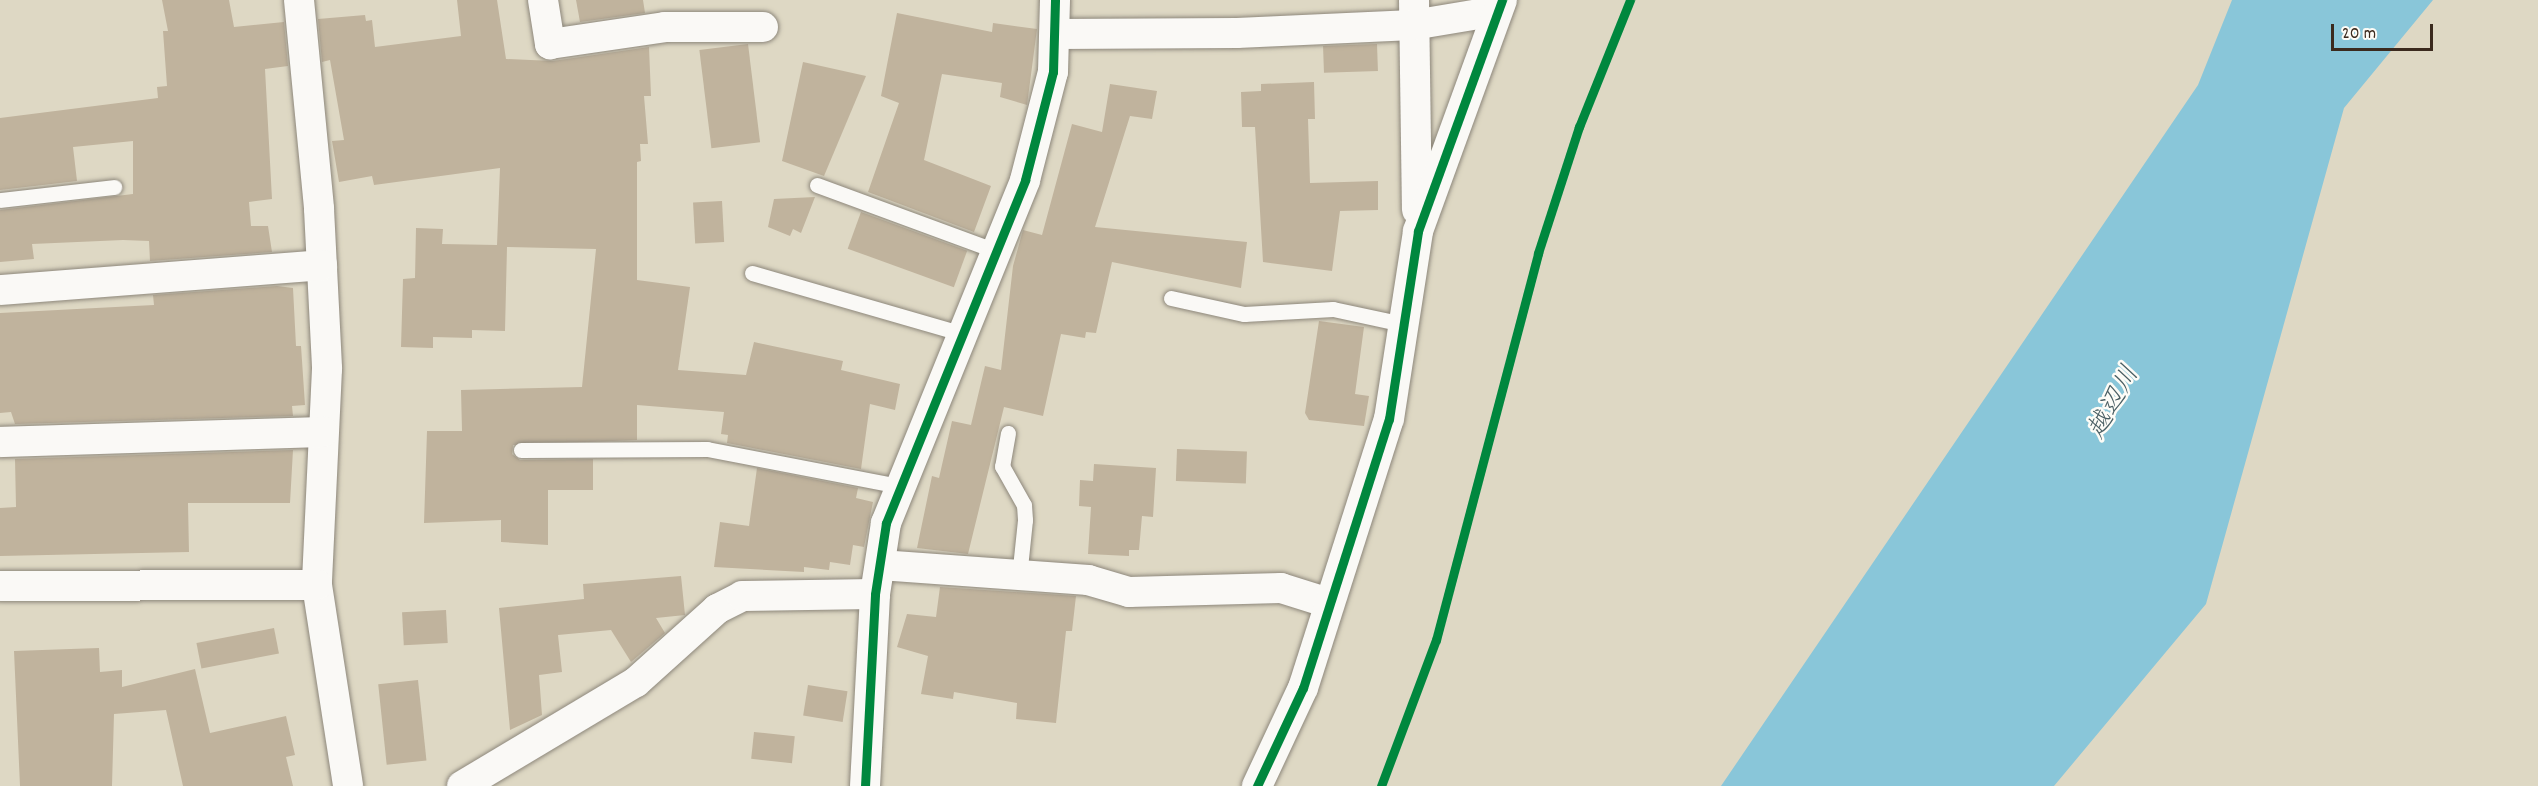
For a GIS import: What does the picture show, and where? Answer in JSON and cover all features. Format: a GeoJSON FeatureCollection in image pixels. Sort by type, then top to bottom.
{"type":"FeatureCollection","features":[{"type":"Feature","properties":{"kind":"street"},"geometry":{"type":"LineString","coordinates":[[299,0],[322,265],[327,369],[317,585],[348,786]]}},
{"type":"Feature","properties":{"kind":"street"},"geometry":{"type":"LineString","coordinates":[[543,0],[550,44],[665,27],[763,27]]}},
{"type":"Feature","properties":{"kind":"street"},"geometry":{"type":"LineString","coordinates":[[865,786],[876,594],[880,565],[900,486],[967,335],[1040,133],[1058,34],[1055,0]]}},
{"type":"Feature","properties":{"kind":"street"},"geometry":{"type":"LineString","coordinates":[[1058,34],[1237,33],[1414,12],[1500,6],[1418,231]]}},
{"type":"Feature","properties":{"kind":"street"},"geometry":{"type":"LineString","coordinates":[[1257,786],[1303,688],[1389,419],[1418,231],[1414,12]]}},
{"type":"Feature","properties":{"kind":"street"},"geometry":{"type":"LineString","coordinates":[[0,290],[322,265]]}},
{"type":"Feature","properties":{"kind":"street"},"geometry":{"type":"LineString","coordinates":[[0,442],[323,432]]}},
{"type":"Feature","properties":{"kind":"street"},"geometry":{"type":"LineString","coordinates":[[880,565],[1018,577],[1088,580],[1129,592],[1281,588],[1329,603]]}},
{"type":"Feature","properties":{"kind":"street"},"geometry":{"type":"LineString","coordinates":[[0,586],[317,585]]}},
{"type":"Feature","properties":{"kind":"street"},"geometry":{"type":"LineString","coordinates":[[462,786],[636,682],[717,609],[742,596],[876,594]]}},
{"type":"Feature","properties":{"kind":"lane"},"geometry":{"type":"LineString","coordinates":[[817,185],[996,251]]}},
{"type":"Feature","properties":{"kind":"lane"},"geometry":{"type":"LineString","coordinates":[[0,200],[114,187]]}},
{"type":"Feature","properties":{"kind":"lane"},"geometry":{"type":"LineString","coordinates":[[752,273],[967,335]]}},
{"type":"Feature","properties":{"kind":"lane"},"geometry":{"type":"LineString","coordinates":[[1171,298],[1244,314],[1333,309],[1403,324]]}},
{"type":"Feature","properties":{"kind":"lane"},"geometry":{"type":"LineString","coordinates":[[1008,433],[1002,466],[1024,505],[1025,520],[1018,577]]}},
{"type":"Feature","properties":{"kind":"lane"},"geometry":{"type":"LineString","coordinates":[[521,450],[707,449],[900,486]]}},
{"type":"Feature","properties":{"kind":"water","name":"越辺川"},"geometry":{"type":"Polygon","coordinates":[[[2232,0],[2433,0],[2344,108],[2206,604],[2054,786],[1721,786],[2198,85],[2232,0]]]}},
{"type":"Feature","properties":{"kind":"building"},"geometry":{"type":"Polygon","coordinates":[[[162,0],[229,0],[234,27],[284,22],[288,66],[265,69],[272,199],[249,202],[251,226],[268,226],[272,252],[150,261],[149,241],[123,240],[32,244],[34,259],[0,262],[0,210],[133,194],[133,141],[73,147],[77,181],[0,190],[0,118],[158,98],[157,87],[167,86],[163,31],[168,31],[162,0]]]}},
{"type":"Feature","properties":{"kind":"building"},"geometry":{"type":"Polygon","coordinates":[[[457,0],[497,0],[506,59],[553,61],[649,47],[651,96],[644,96],[648,144],[640,144],[641,161],[637,162],[637,280],[690,287],[678,370],[746,375],[754,342],[843,361],[841,370],[900,384],[895,410],[870,404],[861,469],[727,443],[728,435],[721,434],[724,412],[637,405],[637,440],[513,445],[512,454],[520,460],[593,459],[593,490],[548,490],[548,545],[501,542],[501,520],[424,523],[427,431],[462,431],[461,390],[582,387],[596,249],[507,247],[505,331],[472,330],[472,338],[433,337],[433,348],[401,347],[403,279],[415,278],[416,228],[443,229],[442,244],[497,245],[500,168],[374,185],[372,176],[339,182],[332,141],[344,140],[330,60],[322,62],[318,19],[365,15],[366,21],[372,20],[375,47],[461,36],[457,0]]]}},
{"type":"Feature","properties":{"kind":"building"},"geometry":{"type":"Polygon","coordinates":[[[576,0],[643,0],[645,13],[580,22],[576,0]]]}},
{"type":"Feature","properties":{"kind":"building"},"geometry":{"type":"Polygon","coordinates":[[[897,13],[992,32],[993,23],[1037,29],[1027,105],[1000,97],[1002,83],[942,74],[924,160],[991,186],[974,232],[868,192],[899,103],[881,96],[897,13]]]}},
{"type":"Feature","properties":{"kind":"building"},"geometry":{"type":"Polygon","coordinates":[[[748,44],[760,142],[711,148],[699,50],[748,44]]]}},
{"type":"Feature","properties":{"kind":"building"},"geometry":{"type":"Polygon","coordinates":[[[1377,44],[1378,71],[1324,73],[1323,46],[1377,44]]]}},
{"type":"Feature","properties":{"kind":"building"},"geometry":{"type":"Polygon","coordinates":[[[803,62],[866,76],[824,176],[782,161],[803,62]]]}},
{"type":"Feature","properties":{"kind":"building"},"geometry":{"type":"Polygon","coordinates":[[[1314,82],[1315,119],[1308,119],[1310,183],[1378,181],[1378,210],[1340,211],[1332,271],[1263,262],[1255,127],[1242,127],[1241,92],[1261,91],[1261,84],[1314,82]]]}},
{"type":"Feature","properties":{"kind":"building"},"geometry":{"type":"Polygon","coordinates":[[[1110,84],[1157,91],[1152,119],[1130,116],[1095,227],[1247,242],[1241,288],[1112,262],[1096,333],[1086,332],[1085,338],[1061,334],[1043,416],[1004,407],[968,554],[917,548],[932,476],[939,478],[952,421],[971,425],[985,366],[1001,370],[1013,266],[1023,230],[1042,235],[1072,124],[1102,132],[1110,84]]]}},
{"type":"Feature","properties":{"kind":"building"},"geometry":{"type":"Polygon","coordinates":[[[815,197],[801,233],[793,229],[790,236],[768,227],[774,199],[815,197]]]}},
{"type":"Feature","properties":{"kind":"building"},"geometry":{"type":"Polygon","coordinates":[[[722,201],[724,242],[695,243],[693,203],[722,201]]]}},
{"type":"Feature","properties":{"kind":"building"},"geometry":{"type":"Polygon","coordinates":[[[861,212],[967,251],[954,287],[848,249],[861,212]]]}},
{"type":"Feature","properties":{"kind":"building"},"geometry":{"type":"Polygon","coordinates":[[[277,286],[293,288],[296,346],[301,346],[305,405],[292,406],[293,416],[15,424],[11,412],[0,413],[0,313],[154,305],[153,295],[277,286]]]}},
{"type":"Feature","properties":{"kind":"building"},"geometry":{"type":"Polygon","coordinates":[[[1319,321],[1364,327],[1355,394],[1369,396],[1364,426],[1309,420],[1305,413],[1319,321]]]}},
{"type":"Feature","properties":{"kind":"building"},"geometry":{"type":"Polygon","coordinates":[[[1177,449],[1247,451],[1246,483],[1176,481],[1177,449]]]}},
{"type":"Feature","properties":{"kind":"building"},"geometry":{"type":"Polygon","coordinates":[[[293,450],[290,503],[188,503],[189,552],[0,556],[0,508],[16,507],[15,459],[293,450]]]}},
{"type":"Feature","properties":{"kind":"building"},"geometry":{"type":"Polygon","coordinates":[[[1094,464],[1156,468],[1153,517],[1142,516],[1139,550],[1129,550],[1129,556],[1088,554],[1091,507],[1079,506],[1080,480],[1093,481],[1094,464]]]}},
{"type":"Feature","properties":{"kind":"building"},"geometry":{"type":"Polygon","coordinates":[[[757,468],[858,488],[856,498],[873,502],[864,547],[853,545],[850,565],[830,562],[829,570],[804,567],[804,572],[714,567],[720,522],[749,526],[757,468]]]}},
{"type":"Feature","properties":{"kind":"building"},"geometry":{"type":"Polygon","coordinates":[[[681,576],[685,615],[656,618],[665,633],[631,662],[611,630],[558,635],[562,672],[539,675],[542,715],[510,730],[499,608],[584,599],[583,584],[681,576]]]}},
{"type":"Feature","properties":{"kind":"building"},"geometry":{"type":"Polygon","coordinates":[[[940,587],[1076,596],[1072,631],[1066,631],[1056,723],[1016,719],[1017,703],[954,692],[953,699],[921,694],[928,656],[897,647],[907,614],[936,617],[940,587]]]}},
{"type":"Feature","properties":{"kind":"building"},"geometry":{"type":"Polygon","coordinates":[[[446,610],[448,643],[404,645],[402,612],[446,610]]]}},
{"type":"Feature","properties":{"kind":"building"},"geometry":{"type":"Polygon","coordinates":[[[274,628],[279,654],[201,669],[196,643],[274,628]]]}},
{"type":"Feature","properties":{"kind":"building"},"geometry":{"type":"Polygon","coordinates":[[[99,648],[100,672],[122,670],[122,687],[195,669],[210,733],[286,716],[295,755],[286,757],[293,786],[183,786],[166,710],[114,714],[112,786],[20,786],[14,651],[99,648]]]}},
{"type":"Feature","properties":{"kind":"building"},"geometry":{"type":"Polygon","coordinates":[[[418,680],[426,761],[387,765],[378,684],[418,680]]]}},
{"type":"Feature","properties":{"kind":"building"},"geometry":{"type":"Polygon","coordinates":[[[808,685],[848,691],[843,722],[803,716],[808,685]]]}},
{"type":"Feature","properties":{"kind":"building"},"geometry":{"type":"Polygon","coordinates":[[[754,732],[795,736],[792,763],[751,759],[754,732]]]}},
{"type":"Feature","properties":{"kind":"cycle path"},"geometry":{"type":"LineString","coordinates":[[865,786],[875,594],[886,523],[1025,180],[1053,72],[1055,0]]}},
{"type":"Feature","properties":{"kind":"cycle path"},"geometry":{"type":"LineString","coordinates":[[1257,786],[1303,688],[1389,419],[1418,231],[1502,0]]}},
{"type":"Feature","properties":{"kind":"cycle path"},"geometry":{"type":"LineString","coordinates":[[1381,786],[1436,640],[1538,253],[1579,127],[1630,0]]}}]}
